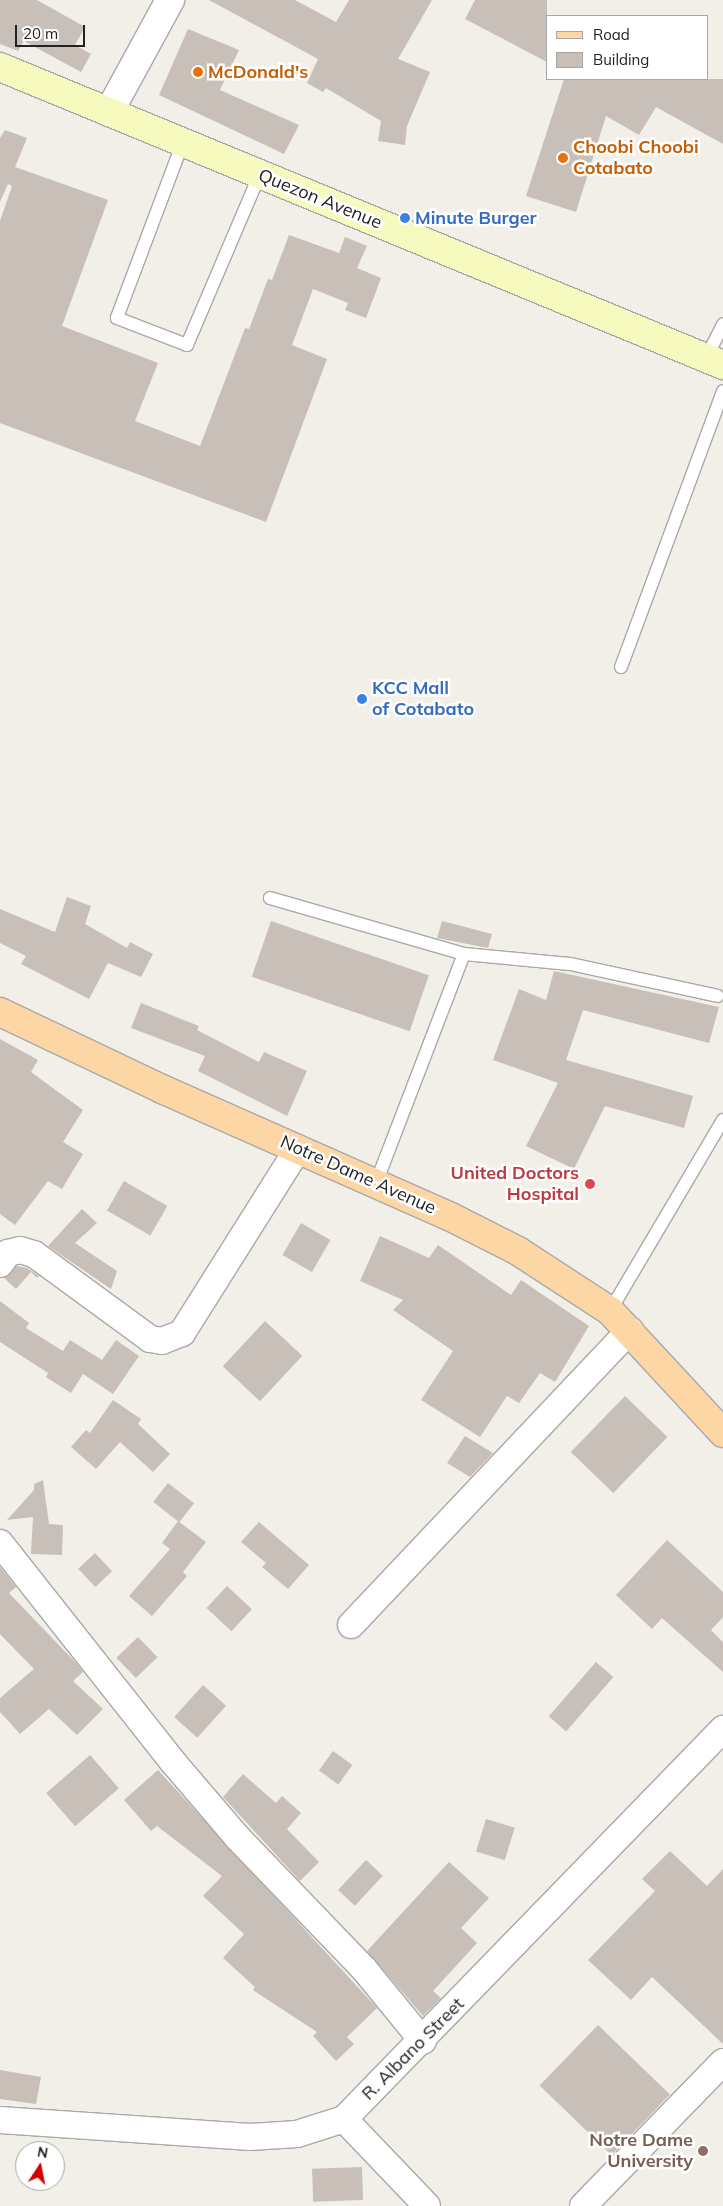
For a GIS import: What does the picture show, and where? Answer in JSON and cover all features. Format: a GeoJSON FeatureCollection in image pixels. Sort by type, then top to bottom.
{"type":"FeatureCollection","features":[{"type":"Feature","properties":{"kind":"main road","name":"Quezon Avenue"},"geometry":{"type":"LineString","coordinates":[[0,67],[714,361]]}},
{"type":"Feature","properties":{"kind":"main road","name":"Notre Dame Avenue"},"geometry":{"type":"LineString","coordinates":[[0,1012],[162,1089],[376,1183],[518,1251],[610,1311],[630,1330],[723,1433]]}},
{"type":"Feature","properties":{"kind":"street"},"geometry":{"type":"LineString","coordinates":[[109,112],[170,0]]}},
{"type":"Feature","properties":{"kind":"street"},"geometry":{"type":"LineString","coordinates":[[0,1264],[8,1253],[20,1250],[34,1254],[150,1339],[162,1341],[182,1333],[298,1148]]}},
{"type":"Feature","properties":{"kind":"street"},"geometry":{"type":"LineString","coordinates":[[351,1624],[630,1330]]}},
{"type":"Feature","properties":{"kind":"street"},"geometry":{"type":"LineString","coordinates":[[0,1543],[173,1762],[237,1837],[364,1969],[423,2041]]}},
{"type":"Feature","properties":{"kind":"street","name":"R. Albano Street"},"geometry":{"type":"LineString","coordinates":[[0,2120],[250,2137],[297,2134],[344,2120],[423,2041],[723,1729]]}},
{"type":"Feature","properties":{"kind":"street"},"geometry":{"type":"LineString","coordinates":[[582,2206],[723,2062]]}},
{"type":"Feature","properties":{"kind":"street"},"geometry":{"type":"LineString","coordinates":[[344,2120],[427,2206]]}},
{"type":"Feature","properties":{"kind":"lane"},"geometry":{"type":"LineString","coordinates":[[183,142],[117,318],[187,345],[260,174]]}},
{"type":"Feature","properties":{"kind":"lane"},"geometry":{"type":"LineString","coordinates":[[714,361],[723,324]]}},
{"type":"Feature","properties":{"kind":"lane"},"geometry":{"type":"LineString","coordinates":[[621,668],[723,391]]}},
{"type":"Feature","properties":{"kind":"lane"},"geometry":{"type":"LineString","coordinates":[[270,898],[464,954],[570,964],[718,996]]}},
{"type":"Feature","properties":{"kind":"lane"},"geometry":{"type":"LineString","coordinates":[[376,1183],[464,954]]}},
{"type":"Feature","properties":{"kind":"lane"},"geometry":{"type":"LineString","coordinates":[[610,1311],[723,1120]]}},
{"type":"Feature","properties":{"kind":"building"},"geometry":{"type":"Polygon","coordinates":[[[0,0],[37,0],[85,27],[75,45],[91,54],[81,72],[24,41],[18,51],[0,44],[0,0]]]}},
{"type":"Feature","properties":{"kind":"building"},"geometry":{"type":"Polygon","coordinates":[[[209,0],[295,0],[336,22],[349,0],[432,0],[398,59],[430,72],[407,126],[405,145],[378,141],[381,121],[326,88],[323,92],[307,83],[318,59],[209,0]]]}},
{"type":"Feature","properties":{"kind":"building"},"geometry":{"type":"Polygon","coordinates":[[[475,0],[547,0],[546,61],[465,19],[475,0]]]}},
{"type":"Feature","properties":{"kind":"building"},"geometry":{"type":"Polygon","coordinates":[[[188,29],[239,50],[220,90],[299,125],[284,154],[159,95],[188,29]]]}},
{"type":"Feature","properties":{"kind":"building"},"geometry":{"type":"Polygon","coordinates":[[[723,79],[723,144],[656,107],[639,135],[606,116],[576,212],[526,196],[564,80],[723,79]]]}},
{"type":"Feature","properties":{"kind":"building"},"geometry":{"type":"Polygon","coordinates":[[[5,130],[27,138],[15,167],[108,200],[62,326],[158,363],[135,421],[200,446],[245,328],[249,329],[268,279],[272,280],[289,235],[339,253],[345,237],[367,246],[357,268],[381,278],[366,318],[345,310],[348,303],[313,289],[292,345],[327,359],[266,522],[0,423],[0,221],[12,186],[8,184],[0,202],[0,138],[5,130]]]}},
{"type":"Feature","properties":{"kind":"building"},"geometry":{"type":"Polygon","coordinates":[[[67,897],[91,906],[85,924],[127,948],[130,942],[153,954],[141,977],[108,963],[89,999],[21,964],[26,956],[0,943],[0,909],[55,932],[67,897]]]}},
{"type":"Feature","properties":{"kind":"building"},"geometry":{"type":"Polygon","coordinates":[[[271,921],[429,975],[410,1031],[252,977],[271,921]]]}},
{"type":"Feature","properties":{"kind":"building"},"geometry":{"type":"Polygon","coordinates":[[[442,921],[492,934],[488,948],[437,938],[442,921]]]}},
{"type":"Feature","properties":{"kind":"building"},"geometry":{"type":"Polygon","coordinates":[[[554,971],[719,1007],[709,1043],[583,1010],[566,1060],[693,1096],[684,1128],[605,1106],[574,1169],[526,1146],[558,1083],[493,1060],[519,989],[546,1000],[554,971]]]}},
{"type":"Feature","properties":{"kind":"building"},"geometry":{"type":"Polygon","coordinates":[[[141,1003],[199,1026],[197,1030],[259,1062],[264,1052],[307,1071],[287,1116],[198,1071],[205,1056],[131,1028],[141,1003]]]}},
{"type":"Feature","properties":{"kind":"building"},"geometry":{"type":"Polygon","coordinates":[[[0,1039],[38,1060],[31,1072],[83,1110],[63,1142],[83,1154],[62,1189],[48,1181],[15,1225],[0,1214],[0,1039]]]}},
{"type":"Feature","properties":{"kind":"building"},"geometry":{"type":"Polygon","coordinates":[[[124,1181],[167,1206],[150,1235],[107,1210],[124,1181]]]}},
{"type":"Feature","properties":{"kind":"building"},"geometry":{"type":"Polygon","coordinates":[[[82,1209],[97,1223],[75,1243],[117,1271],[111,1289],[48,1246],[82,1209]]]}},
{"type":"Feature","properties":{"kind":"building"},"geometry":{"type":"Polygon","coordinates":[[[301,1223],[330,1240],[312,1272],[283,1255],[301,1223]]]}},
{"type":"Feature","properties":{"kind":"building"},"geometry":{"type":"Polygon","coordinates":[[[380,1236],[429,1258],[438,1245],[511,1295],[521,1280],[589,1326],[555,1382],[540,1373],[519,1403],[507,1396],[480,1437],[421,1400],[453,1351],[393,1310],[403,1300],[360,1281],[380,1236]]]}},
{"type":"Feature","properties":{"kind":"building"},"geometry":{"type":"Polygon","coordinates":[[[17,1266],[27,1268],[39,1276],[37,1278],[31,1272],[16,1289],[4,1278],[17,1266]]]}},
{"type":"Feature","properties":{"kind":"building"},"geometry":{"type":"Polygon","coordinates":[[[0,1301],[29,1323],[26,1328],[63,1351],[70,1340],[102,1360],[116,1340],[139,1356],[113,1394],[83,1374],[71,1393],[46,1377],[48,1373],[0,1342],[0,1301]]]}},
{"type":"Feature","properties":{"kind":"building"},"geometry":{"type":"Polygon","coordinates":[[[265,1321],[302,1356],[260,1401],[223,1366],[265,1321]]]}},
{"type":"Feature","properties":{"kind":"building"},"geometry":{"type":"Polygon","coordinates":[[[625,1396],[667,1437],[613,1493],[571,1452],[625,1396]]]}},
{"type":"Feature","properties":{"kind":"building"},"geometry":{"type":"Polygon","coordinates":[[[113,1400],[141,1419],[138,1424],[170,1454],[153,1472],[120,1442],[96,1469],[71,1447],[86,1430],[90,1433],[113,1400]]]}},
{"type":"Feature","properties":{"kind":"building"},"geometry":{"type":"Polygon","coordinates":[[[465,1436],[493,1453],[470,1477],[447,1463],[465,1436]]]}},
{"type":"Feature","properties":{"kind":"building"},"geometry":{"type":"Polygon","coordinates":[[[43,1480],[49,1524],[63,1525],[62,1555],[31,1554],[33,1517],[7,1520],[34,1490],[34,1484],[43,1480]]]}},
{"type":"Feature","properties":{"kind":"building"},"geometry":{"type":"Polygon","coordinates":[[[168,1483],[194,1503],[179,1522],[153,1502],[168,1483]]]}},
{"type":"Feature","properties":{"kind":"building"},"geometry":{"type":"Polygon","coordinates":[[[178,1521],[206,1542],[183,1572],[187,1576],[152,1616],[129,1596],[170,1549],[162,1543],[178,1521]]]}},
{"type":"Feature","properties":{"kind":"building"},"geometry":{"type":"Polygon","coordinates":[[[259,1522],[309,1565],[288,1589],[262,1567],[266,1563],[241,1542],[259,1522]]]}},
{"type":"Feature","properties":{"kind":"building"},"geometry":{"type":"Polygon","coordinates":[[[667,1540],[723,1592],[723,1617],[711,1630],[723,1642],[723,1672],[662,1618],[652,1629],[616,1595],[667,1540]]]}},
{"type":"Feature","properties":{"kind":"building"},"geometry":{"type":"Polygon","coordinates":[[[95,1553],[112,1571],[95,1587],[78,1569],[95,1553]]]}},
{"type":"Feature","properties":{"kind":"building"},"geometry":{"type":"Polygon","coordinates":[[[0,1567],[16,1587],[9,1593],[78,1665],[83,1672],[73,1681],[103,1709],[77,1735],[49,1709],[20,1734],[0,1712],[0,1698],[34,1669],[0,1634],[0,1567]]]}},
{"type":"Feature","properties":{"kind":"building"},"geometry":{"type":"Polygon","coordinates":[[[227,1586],[252,1609],[231,1631],[207,1608],[227,1586]]]}},
{"type":"Feature","properties":{"kind":"building"},"geometry":{"type":"Polygon","coordinates":[[[138,1637],[157,1657],[136,1678],[116,1658],[138,1637]]]}},
{"type":"Feature","properties":{"kind":"building"},"geometry":{"type":"Polygon","coordinates":[[[596,1662],[613,1677],[566,1731],[549,1716],[596,1662]]]}},
{"type":"Feature","properties":{"kind":"building"},"geometry":{"type":"Polygon","coordinates":[[[203,1685],[226,1706],[197,1738],[174,1717],[203,1685]]]}},
{"type":"Feature","properties":{"kind":"building"},"geometry":{"type":"Polygon","coordinates":[[[333,1751],[352,1765],[338,1785],[319,1770],[333,1751]]]}},
{"type":"Feature","properties":{"kind":"building"},"geometry":{"type":"Polygon","coordinates":[[[90,1755],[119,1788],[75,1826],[46,1793],[90,1755]]]}},
{"type":"Feature","properties":{"kind":"building"},"geometry":{"type":"Polygon","coordinates":[[[158,1770],[377,2008],[347,2037],[354,2044],[336,2061],[313,2036],[317,2032],[253,1990],[255,1987],[223,1958],[244,1934],[203,1896],[222,1876],[157,1826],[151,1831],[124,1800],[158,1770]]]}},
{"type":"Feature","properties":{"kind":"building"},"geometry":{"type":"Polygon","coordinates":[[[243,1774],[276,1803],[282,1796],[301,1813],[287,1829],[319,1862],[300,1881],[223,1797],[243,1774]]]}},
{"type":"Feature","properties":{"kind":"building"},"geometry":{"type":"Polygon","coordinates":[[[486,1819],[515,1828],[505,1860],[476,1852],[486,1819]]]}},
{"type":"Feature","properties":{"kind":"building"},"geometry":{"type":"Polygon","coordinates":[[[670,1851],[707,1886],[723,1869],[723,2044],[652,1977],[631,2000],[588,1960],[655,1891],[642,1879],[670,1851]]]}},
{"type":"Feature","properties":{"kind":"building"},"geometry":{"type":"Polygon","coordinates":[[[366,1860],[383,1876],[355,1906],[338,1890],[366,1860]]]}},
{"type":"Feature","properties":{"kind":"building"},"geometry":{"type":"Polygon","coordinates":[[[449,1862],[489,1898],[461,1928],[477,1943],[433,1991],[441,1998],[423,2016],[367,1951],[449,1862]]]}},
{"type":"Feature","properties":{"kind":"building"},"geometry":{"type":"Polygon","coordinates":[[[598,2025],[670,2094],[612,2155],[540,2085],[598,2025]]]}},
{"type":"Feature","properties":{"kind":"building"},"geometry":{"type":"Polygon","coordinates":[[[0,2070],[41,2077],[36,2104],[0,2099],[0,2070]]]}},
{"type":"Feature","properties":{"kind":"building"},"geometry":{"type":"Polygon","coordinates":[[[362,2167],[363,2200],[313,2202],[312,2169],[362,2167]]]}},
{"type":"Feature","properties":{"kind":"place","name":"McDonald's"},"geometry":{"type":"Point","coordinates":[198,72]}},
{"type":"Feature","properties":{"kind":"place","name":"Choobi Choobi Cotabato"},"geometry":{"type":"Point","coordinates":[563,158]}},
{"type":"Feature","properties":{"kind":"place","name":"Minute Burger"},"geometry":{"type":"Point","coordinates":[405,218]}},
{"type":"Feature","properties":{"kind":"place","name":"KCC Mall of Cotabato"},"geometry":{"type":"Point","coordinates":[362,699]}},
{"type":"Feature","properties":{"kind":"place","name":"United Doctors Hospital"},"geometry":{"type":"Point","coordinates":[590,1184]}},
{"type":"Feature","properties":{"kind":"place","name":"Notre Dame University"},"geometry":{"type":"Point","coordinates":[703,2151]}}]}
